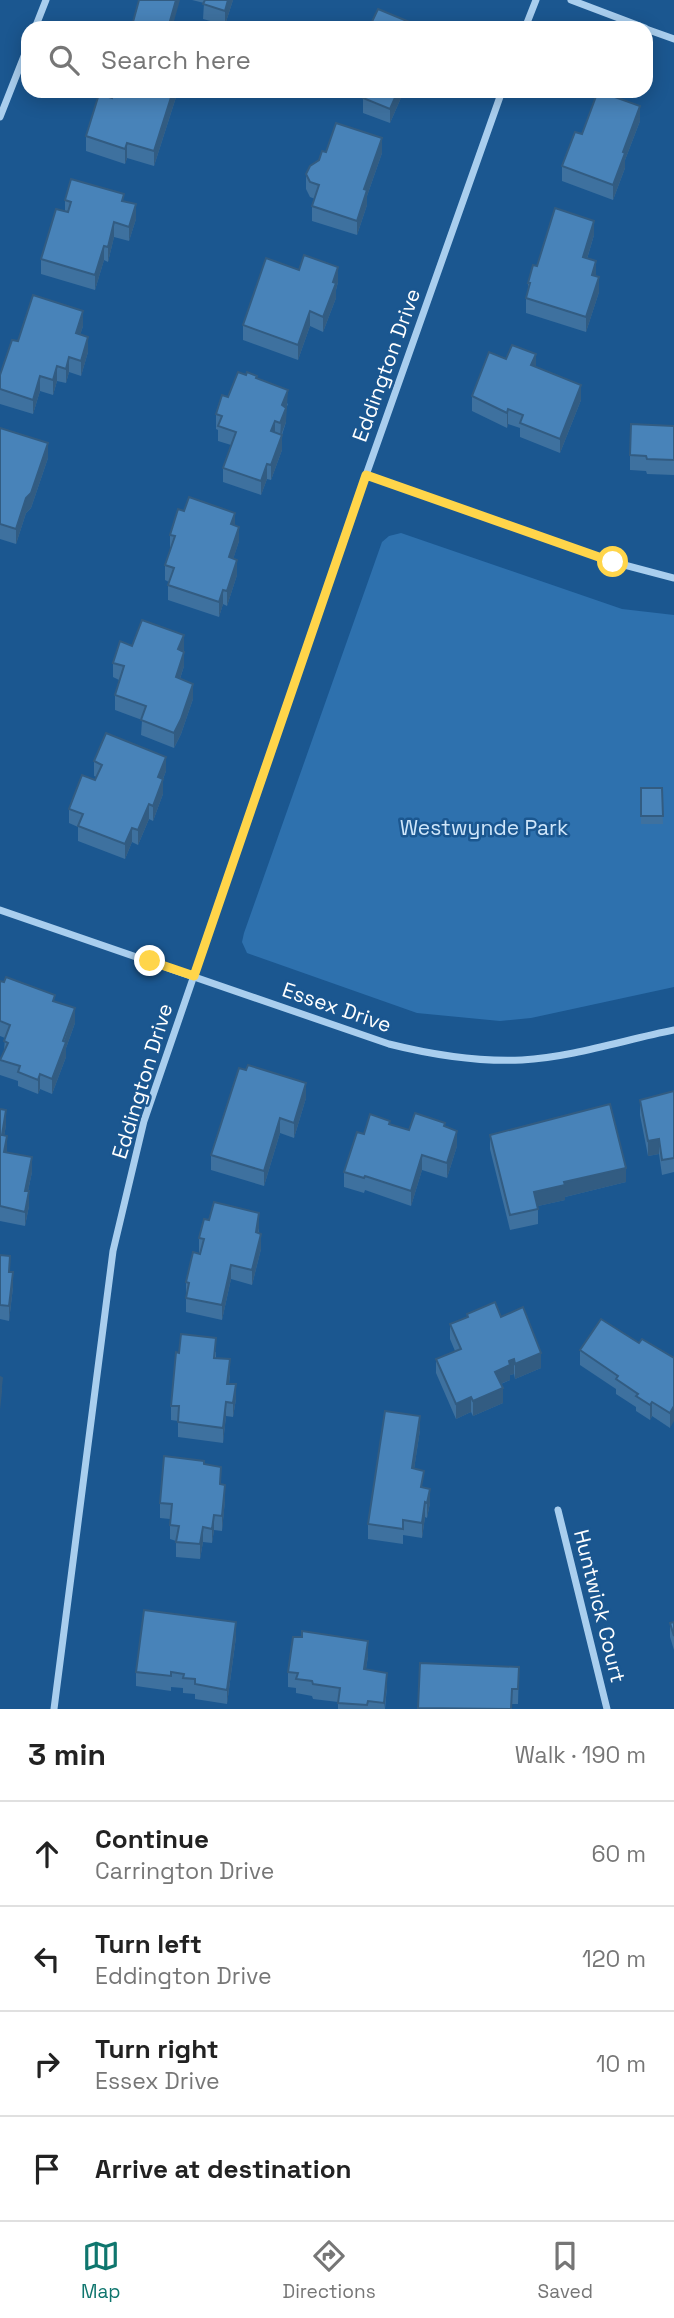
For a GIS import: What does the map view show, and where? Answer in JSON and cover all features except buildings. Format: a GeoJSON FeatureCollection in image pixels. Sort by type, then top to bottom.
{"type":"FeatureCollection","features":[{"type":"Feature","properties":{"kind":"street"},"geometry":{"type":"LineString","coordinates":[[38,21],[46,0]]}},
{"type":"Feature","properties":{"kind":"street"},"geometry":{"type":"LineString","coordinates":[[528,21],[536,0]]}},
{"type":"Feature","properties":{"kind":"street"},"geometry":{"type":"LineString","coordinates":[[570,0],[626,21]]}},
{"type":"Feature","properties":{"kind":"street"},"geometry":{"type":"LineString","coordinates":[[653,31],[674,39]]}},
{"type":"Feature","properties":{"kind":"street"},"geometry":{"type":"LineString","coordinates":[[0,117],[21,64]]}},
{"type":"Feature","properties":{"kind":"street","name":"Eddington Drive"},"geometry":{"type":"LineString","coordinates":[[54,1709],[113,1251],[144,1121],[366,475],[500,98]]}},
{"type":"Feature","properties":{"kind":"street"},"geometry":{"type":"LineString","coordinates":[[366,475],[613,562],[674,578]]}},
{"type":"Feature","properties":{"kind":"street","name":"Essex Drive"},"geometry":{"type":"LineString","coordinates":[[0,910],[390,1044],[479,1060],[523,1060],[674,1030]]}},
{"type":"Feature","properties":{"kind":"street","name":"Huntwick Court"},"geometry":{"type":"LineString","coordinates":[[558,1510],[607,1709]]}},
{"type":"Feature","properties":{"kind":"green space","name":"Westwynde Park"},"geometry":{"type":"Polygon","coordinates":[[[401,533],[622,609],[674,615],[674,987],[531,1018],[500,1021],[417,1013],[247,953],[242,942],[244,933],[382,542],[389,536],[401,533]]]}},
{"type":"Feature","properties":{"kind":"route"},"geometry":{"type":"LineString","coordinates":[[150,961],[194,976],[366,475],[613,562]]}}]}
